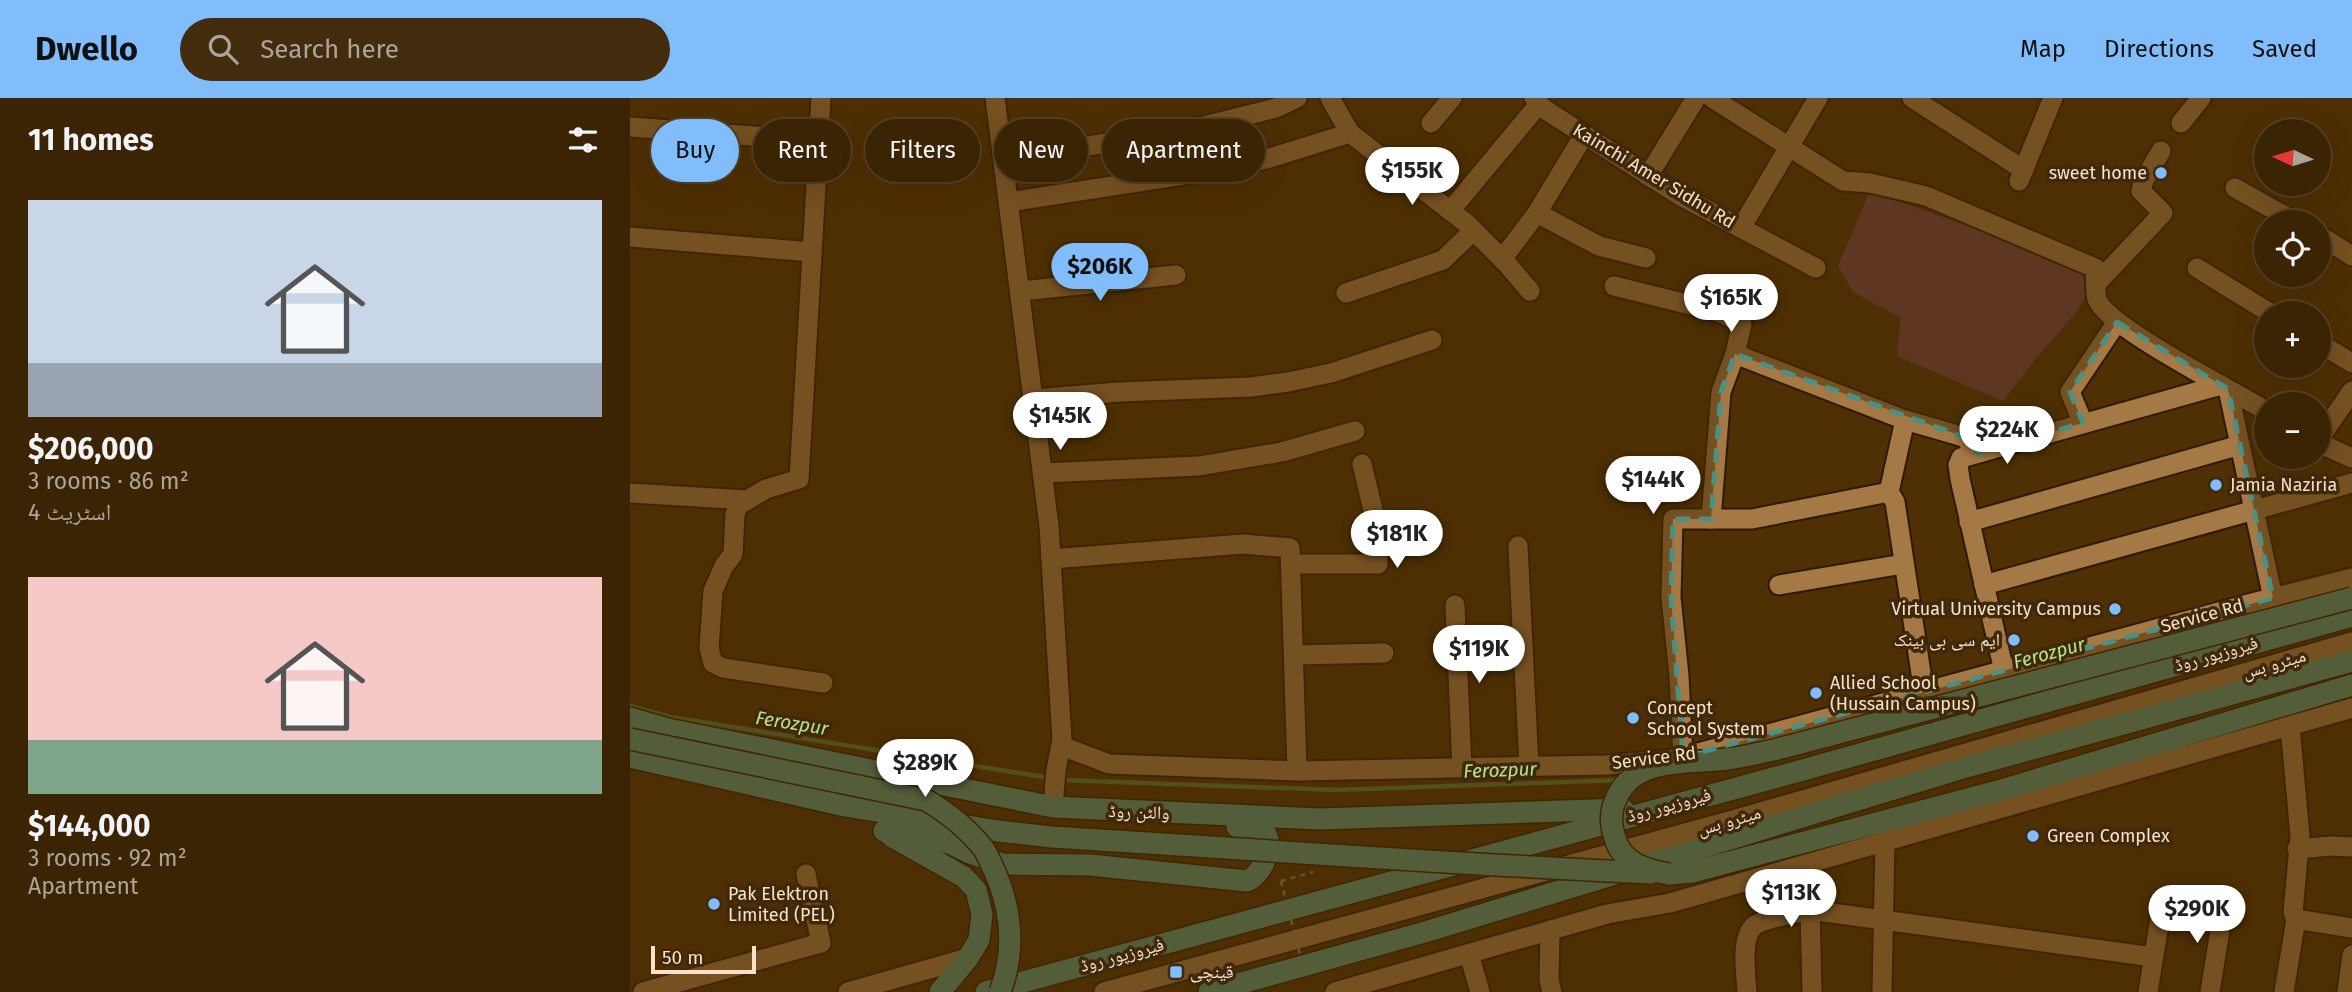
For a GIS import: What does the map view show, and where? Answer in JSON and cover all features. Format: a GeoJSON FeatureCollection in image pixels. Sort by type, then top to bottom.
{"type":"FeatureCollection","features":[{"type":"Feature","properties":{"kind":"main road"},"geometry":{"type":"LineString","coordinates":[[1670,874],[1645,870],[1626,858],[1616,844],[1611,827],[1612,806],[1621,788],[1637,773],[1657,766],[1728,759],[1774,750],[2352,598]]}},
{"type":"Feature","properties":{"kind":"main road","name":"فیروزپور روڈ"},"geometry":{"type":"LineString","coordinates":[[986,992],[1816,766],[2352,616]]}},
{"type":"Feature","properties":{"kind":"main road"},"geometry":{"type":"LineString","coordinates":[[1209,992],[1425,932],[1963,768],[2352,661]]}},
{"type":"Feature","properties":{"kind":"main road"},"geometry":{"type":"LineString","coordinates":[[630,757],[845,806],[998,831],[1052,837],[1402,858],[1505,867],[1670,874],[1692,872],[1998,791],[2352,685]]}},
{"type":"Feature","properties":{"kind":"main road","name":"والٹن روڈ"},"geometry":{"type":"LineString","coordinates":[[630,718],[681,731],[1053,807],[1320,819],[1657,808]]}},
{"type":"Feature","properties":{"kind":"main road"},"geometry":{"type":"LineString","coordinates":[[630,739],[926,800],[949,814],[985,850],[1001,885],[1009,915],[1010,952],[1000,992]]}},
{"type":"Feature","properties":{"kind":"main road"},"geometry":{"type":"LineString","coordinates":[[845,806],[920,854],[964,877],[976,890],[982,914],[979,940],[940,992]]}},
{"type":"Feature","properties":{"kind":"main road"},"geometry":{"type":"LineString","coordinates":[[884,831],[940,840],[970,853],[1013,865],[1090,865],[1247,880],[1256,877],[1266,859],[1267,838],[1265,833],[1256,828],[1108,823],[1098,810]]}},
{"type":"Feature","properties":{"kind":"street"},"geometry":{"type":"LineString","coordinates":[[821,98],[821,119]]}},
{"type":"Feature","properties":{"kind":"street"},"geometry":{"type":"LineString","coordinates":[[995,98],[998,119]]}},
{"type":"Feature","properties":{"kind":"street"},"geometry":{"type":"LineString","coordinates":[[1088,146],[1196,128],[1276,108],[1297,98]]}},
{"type":"Feature","properties":{"kind":"street"},"geometry":{"type":"LineString","coordinates":[[1330,98],[1350,132],[1473,231],[1530,291]]}},
{"type":"Feature","properties":{"kind":"street"},"geometry":{"type":"LineString","coordinates":[[1431,124],[1451,98]]}},
{"type":"Feature","properties":{"kind":"street"},"geometry":{"type":"LineString","coordinates":[[1648,176],[1696,98]]}},
{"type":"Feature","properties":{"kind":"street"},"geometry":{"type":"LineString","coordinates":[[1712,98],[1843,181],[1870,183],[1926,196],[2095,268],[2096,298],[2117,322],[2254,404]]}},
{"type":"Feature","properties":{"kind":"street"},"geometry":{"type":"LineString","coordinates":[[1741,228],[1818,98]]}},
{"type":"Feature","properties":{"kind":"street"},"geometry":{"type":"LineString","coordinates":[[1912,98],[2022,175],[2053,98]]}},
{"type":"Feature","properties":{"kind":"street"},"geometry":{"type":"LineString","coordinates":[[2182,123],[2200,98]]}},
{"type":"Feature","properties":{"kind":"street"},"geometry":{"type":"LineString","coordinates":[[1450,211],[1536,101]]}},
{"type":"Feature","properties":{"kind":"street","name":"Kainchi Amer Sidhu Rd"},"geometry":{"type":"LineString","coordinates":[[1536,101],[1679,195],[1816,268]]}},
{"type":"Feature","properties":{"kind":"street"},"geometry":{"type":"LineString","coordinates":[[630,127],[753,136]]}},
{"type":"Feature","properties":{"kind":"street"},"geometry":{"type":"LineString","coordinates":[[1009,202],[1222,169],[1270,158],[1350,132]]}},
{"type":"Feature","properties":{"kind":"street"},"geometry":{"type":"LineString","coordinates":[[1502,259],[1537,213],[1584,135]]}},
{"type":"Feature","properties":{"kind":"street"},"geometry":{"type":"LineString","coordinates":[[2097,283],[2163,213],[2141,191],[2144,180],[2161,151]]}},
{"type":"Feature","properties":{"kind":"street"},"geometry":{"type":"LineString","coordinates":[[817,182],[799,480],[766,489],[739,505],[735,514],[733,554],[724,566],[713,591],[711,659],[723,668],[823,683]]}},
{"type":"Feature","properties":{"kind":"street"},"geometry":{"type":"LineString","coordinates":[[1007,182],[1043,473],[1051,559],[1062,746],[1056,770],[1053,807]]}},
{"type":"Feature","properties":{"kind":"street"},"geometry":{"type":"LineString","coordinates":[[2235,188],[2274,210]]}},
{"type":"Feature","properties":{"kind":"street"},"geometry":{"type":"LineString","coordinates":[[1537,213],[1600,246],[1646,258]]}},
{"type":"Feature","properties":{"kind":"street"},"geometry":{"type":"LineString","coordinates":[[1346,293],[1443,260],[1473,231]]}},
{"type":"Feature","properties":{"kind":"street"},"geometry":{"type":"LineString","coordinates":[[630,237],[812,252]]}},
{"type":"Feature","properties":{"kind":"street"},"geometry":{"type":"LineString","coordinates":[[2331,243],[2352,256]]}},
{"type":"Feature","properties":{"kind":"street"},"geometry":{"type":"LineString","coordinates":[[2197,268],[2254,303]]}},
{"type":"Feature","properties":{"kind":"street"},"geometry":{"type":"LineString","coordinates":[[1021,290],[1176,275]]}},
{"type":"Feature","properties":{"kind":"street"},"geometry":{"type":"LineString","coordinates":[[1614,286],[1719,312],[1742,324],[1735,354],[1721,392],[1712,519]]}},
{"type":"Feature","properties":{"kind":"street"},"geometry":{"type":"LineString","coordinates":[[2083,424],[2070,392],[2117,322]]}},
{"type":"Feature","properties":{"kind":"street"},"geometry":{"type":"LineString","coordinates":[[1034,399],[1119,392],[1251,387],[1288,382],[1331,373],[1432,340]]}},
{"type":"Feature","properties":{"kind":"street"},"geometry":{"type":"LineString","coordinates":[[2331,350],[2352,363]]}},
{"type":"Feature","properties":{"kind":"street"},"geometry":{"type":"LineString","coordinates":[[1735,354],[1905,420],[1964,438],[1978,453]]}},
{"type":"Feature","properties":{"kind":"street"},"geometry":{"type":"LineString","coordinates":[[2004,671],[1969,522],[1958,465],[1961,458],[2225,387]]}},
{"type":"Feature","properties":{"kind":"street"},"geometry":{"type":"LineString","coordinates":[[2225,387],[2241,445],[2273,598]]}},
{"type":"Feature","properties":{"kind":"street"},"geometry":{"type":"LineString","coordinates":[[2331,423],[2352,391]]}},
{"type":"Feature","properties":{"kind":"street"},"geometry":{"type":"LineString","coordinates":[[1905,420],[1889,492],[1895,502],[1924,693]]}},
{"type":"Feature","properties":{"kind":"street"},"geometry":{"type":"LineString","coordinates":[[1043,473],[1199,466],[1282,452],[1355,430]]}},
{"type":"Feature","properties":{"kind":"street"},"geometry":{"type":"LineString","coordinates":[[1969,522],[2241,445]]}},
{"type":"Feature","properties":{"kind":"street"},"geometry":{"type":"LineString","coordinates":[[2331,447],[2352,457]]}},
{"type":"Feature","properties":{"kind":"street"},"geometry":{"type":"LineString","coordinates":[[1291,564],[1378,564],[1377,527],[1362,464]]}},
{"type":"Feature","properties":{"kind":"street"},"geometry":{"type":"LineString","coordinates":[[1984,585],[2352,482]]}},
{"type":"Feature","properties":{"kind":"street"},"geometry":{"type":"LineString","coordinates":[[1682,758],[1679,676],[1671,597],[1673,519],[1752,519],[1889,492]]}},
{"type":"Feature","properties":{"kind":"street"},"geometry":{"type":"LineString","coordinates":[[630,493],[747,500]]}},
{"type":"Feature","properties":{"kind":"street"},"geometry":{"type":"LineString","coordinates":[[1051,559],[1243,544],[1290,548],[1297,771]]}},
{"type":"Feature","properties":{"kind":"street"},"geometry":{"type":"LineString","coordinates":[[1518,546],[1529,766]]}},
{"type":"Feature","properties":{"kind":"street"},"geometry":{"type":"LineString","coordinates":[[1779,585],[1903,564]]}},
{"type":"Feature","properties":{"kind":"street","name":"Service Rd"},"geometry":{"type":"LineString","coordinates":[[1062,746],[1109,764],[1297,771],[1606,765],[1682,758],[2352,578]]}},
{"type":"Feature","properties":{"kind":"street"},"geometry":{"type":"LineString","coordinates":[[1455,605],[1462,768]]}},
{"type":"Feature","properties":{"kind":"street","name":"میٹرو بس"},"geometry":{"type":"LineString","coordinates":[[1104,992],[1733,820],[2352,642]]}},
{"type":"Feature","properties":{"kind":"street"},"geometry":{"type":"LineString","coordinates":[[1295,655],[1384,653]]}},
{"type":"Feature","properties":{"kind":"street"},"geometry":{"type":"LineString","coordinates":[[1335,992],[1607,914],[1670,903],[2352,708]]}},
{"type":"Feature","properties":{"kind":"street"},"geometry":{"type":"LineString","coordinates":[[2284,992],[2296,919],[2293,912],[2300,836],[2290,726]]}},
{"type":"Feature","properties":{"kind":"street"},"geometry":{"type":"LineString","coordinates":[[1882,992],[1885,842]]}},
{"type":"Feature","properties":{"kind":"street"},"geometry":{"type":"LineString","coordinates":[[2297,849],[2352,847]]}},
{"type":"Feature","properties":{"kind":"street"},"geometry":{"type":"LineString","coordinates":[[1809,864],[1812,992]]}},
{"type":"Feature","properties":{"kind":"street"},"geometry":{"type":"LineString","coordinates":[[643,992],[821,943],[806,874]]}},
{"type":"Feature","properties":{"kind":"street"},"geometry":{"type":"LineString","coordinates":[[2148,992],[2163,900]]}},
{"type":"Feature","properties":{"kind":"street"},"geometry":{"type":"LineString","coordinates":[[2210,992],[2224,905]]}},
{"type":"Feature","properties":{"kind":"street"},"geometry":{"type":"LineString","coordinates":[[1747,992],[1745,947],[1748,933],[1755,925],[1810,910],[2153,957]]}},
{"type":"Feature","properties":{"kind":"street"},"geometry":{"type":"LineString","coordinates":[[2296,919],[2352,928]]}},
{"type":"Feature","properties":{"kind":"street"},"geometry":{"type":"LineString","coordinates":[[1550,930],[1549,980],[1552,992]]}},
{"type":"Feature","properties":{"kind":"street"},"geometry":{"type":"LineString","coordinates":[[1469,954],[1480,992]]}},
{"type":"Feature","properties":{"kind":"street"},"geometry":{"type":"LineString","coordinates":[[2347,992],[2352,955]]}},
{"type":"Feature","properties":{"kind":"street"},"geometry":{"type":"LineString","coordinates":[[848,992],[968,958]]}},
{"type":"Feature","properties":{"kind":"path"},"geometry":{"type":"LineString","coordinates":[[1306,978],[1281,881],[1320,870]]}},
{"type":"Feature","properties":{"kind":"highlighted area"},"geometry":{"type":"Polygon","coordinates":[[[2117,322],[2228,389],[2273,598],[1683,757],[1671,597],[1673,519],[1711,519],[1721,392],[1735,354],[1964,437],[1978,453],[2083,423],[2070,392],[2117,322]]]}},
{"type":"Feature","properties":{"kind":"shaded area"},"geometry":{"type":"Polygon","coordinates":[[[1870,191],[1984,232],[2082,273],[2086,294],[2077,311],[2003,401],[1897,356],[1901,318],[1853,292],[1838,266],[1870,191]]]}},
{"type":"Feature","properties":{"kind":"waterway","name":"Ferozpur"},"geometry":{"type":"LineString","coordinates":[[630,706],[670,717],[1050,778]]}},
{"type":"Feature","properties":{"kind":"waterway","name":"Ferozpur"},"geometry":{"type":"LineString","coordinates":[[1062,780],[1337,790],[1620,780]]}},
{"type":"Feature","properties":{"kind":"place","name":"sweet home"},"geometry":{"type":"Point","coordinates":[2161,173]}},
{"type":"Feature","properties":{"kind":"place","name":"Jamia Naziria"},"geometry":{"type":"Point","coordinates":[2216,485]}},
{"type":"Feature","properties":{"kind":"place","name":"Virtual University Campus"},"geometry":{"type":"Point","coordinates":[2115,609]}},
{"type":"Feature","properties":{"kind":"place","name":"ایم سی بی بینک"},"geometry":{"type":"Point","coordinates":[2014,640]}},
{"type":"Feature","properties":{"kind":"place","name":"Allied School (Hussain Campus)"},"geometry":{"type":"Point","coordinates":[1816,693]}},
{"type":"Feature","properties":{"kind":"place","name":"Concept School System"},"geometry":{"type":"Point","coordinates":[1633,718]}},
{"type":"Feature","properties":{"kind":"place","name":"Green Complex"},"geometry":{"type":"Point","coordinates":[2033,836]}},
{"type":"Feature","properties":{"kind":"place","name":"Pak Elektron Limited (PEL)"},"geometry":{"type":"Point","coordinates":[714,904]}},
{"type":"Feature","properties":{"kind":"place","name":"قینچی"},"geometry":{"type":"Point","coordinates":[1176,972]}}]}
